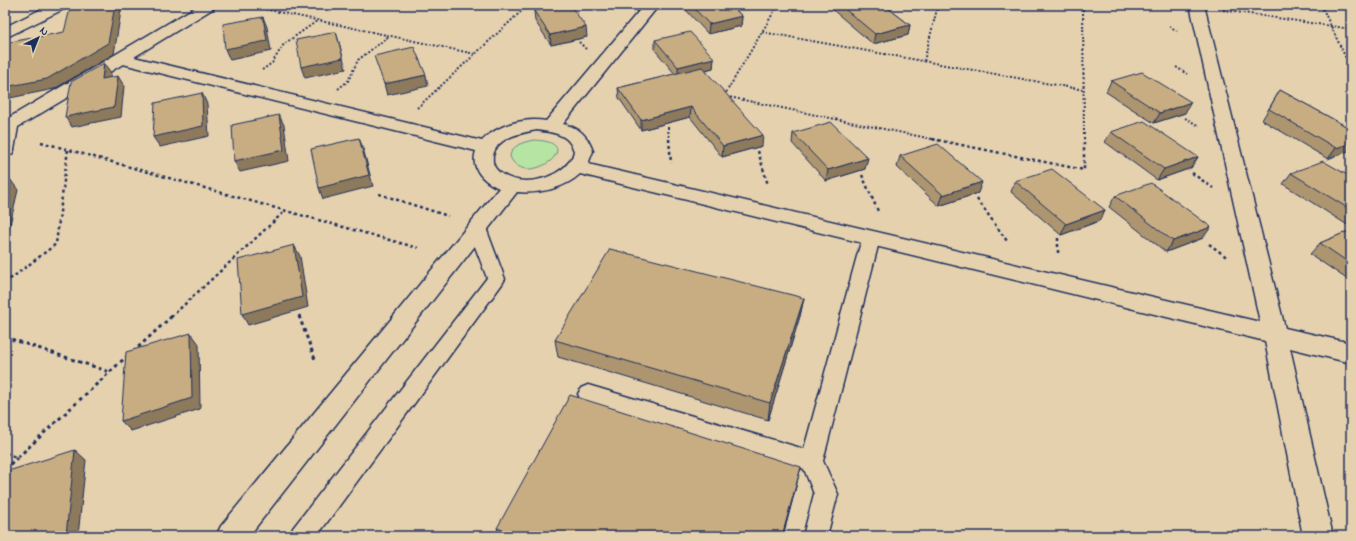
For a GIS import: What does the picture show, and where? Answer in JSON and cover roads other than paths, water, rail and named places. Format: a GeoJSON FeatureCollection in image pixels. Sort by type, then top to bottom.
{"type":"FeatureCollection","features":[{"type":"Feature","properties":{"kind":"street"},"geometry":{"type":"LineString","coordinates":[[5,34],[61,5]]}},
{"type":"Feature","properties":{"kind":"street"},"geometry":{"type":"LineString","coordinates":[[5,150],[9,124],[209,5]]}},
{"type":"Feature","properties":{"kind":"street"},"geometry":{"type":"LineString","coordinates":[[552,126],[652,5]]}},
{"type":"Feature","properties":{"kind":"street"},"geometry":{"type":"LineString","coordinates":[[1197,5],[1275,334],[1318,536]]}},
{"type":"Feature","properties":{"kind":"street"},"geometry":{"type":"LineString","coordinates":[[120,58],[486,148]]}},
{"type":"Feature","properties":{"kind":"street"},"geometry":{"type":"LineString","coordinates":[[537,125],[552,126],[566,130],[576,136],[582,144],[584,154],[580,164],[572,173],[541,186],[523,187],[512,185],[493,177],[485,169],[482,158],[486,148],[494,139],[521,127],[537,125]]}},
{"type":"Feature","properties":{"kind":"street"},"geometry":{"type":"LineString","coordinates":[[577,167],[1351,352]]}},
{"type":"Feature","properties":{"kind":"street"},"geometry":{"type":"LineString","coordinates":[[231,536],[512,185]]}},
{"type":"Feature","properties":{"kind":"lane"},"geometry":{"type":"LineString","coordinates":[[302,536],[496,279],[477,228]]}},
{"type":"Feature","properties":{"kind":"lane"},"geometry":{"type":"LineString","coordinates":[[815,536],[826,494],[812,461],[871,238]]}},
{"type":"Feature","properties":{"kind":"lane"},"geometry":{"type":"LineString","coordinates":[[588,394],[812,461]]}}]}
